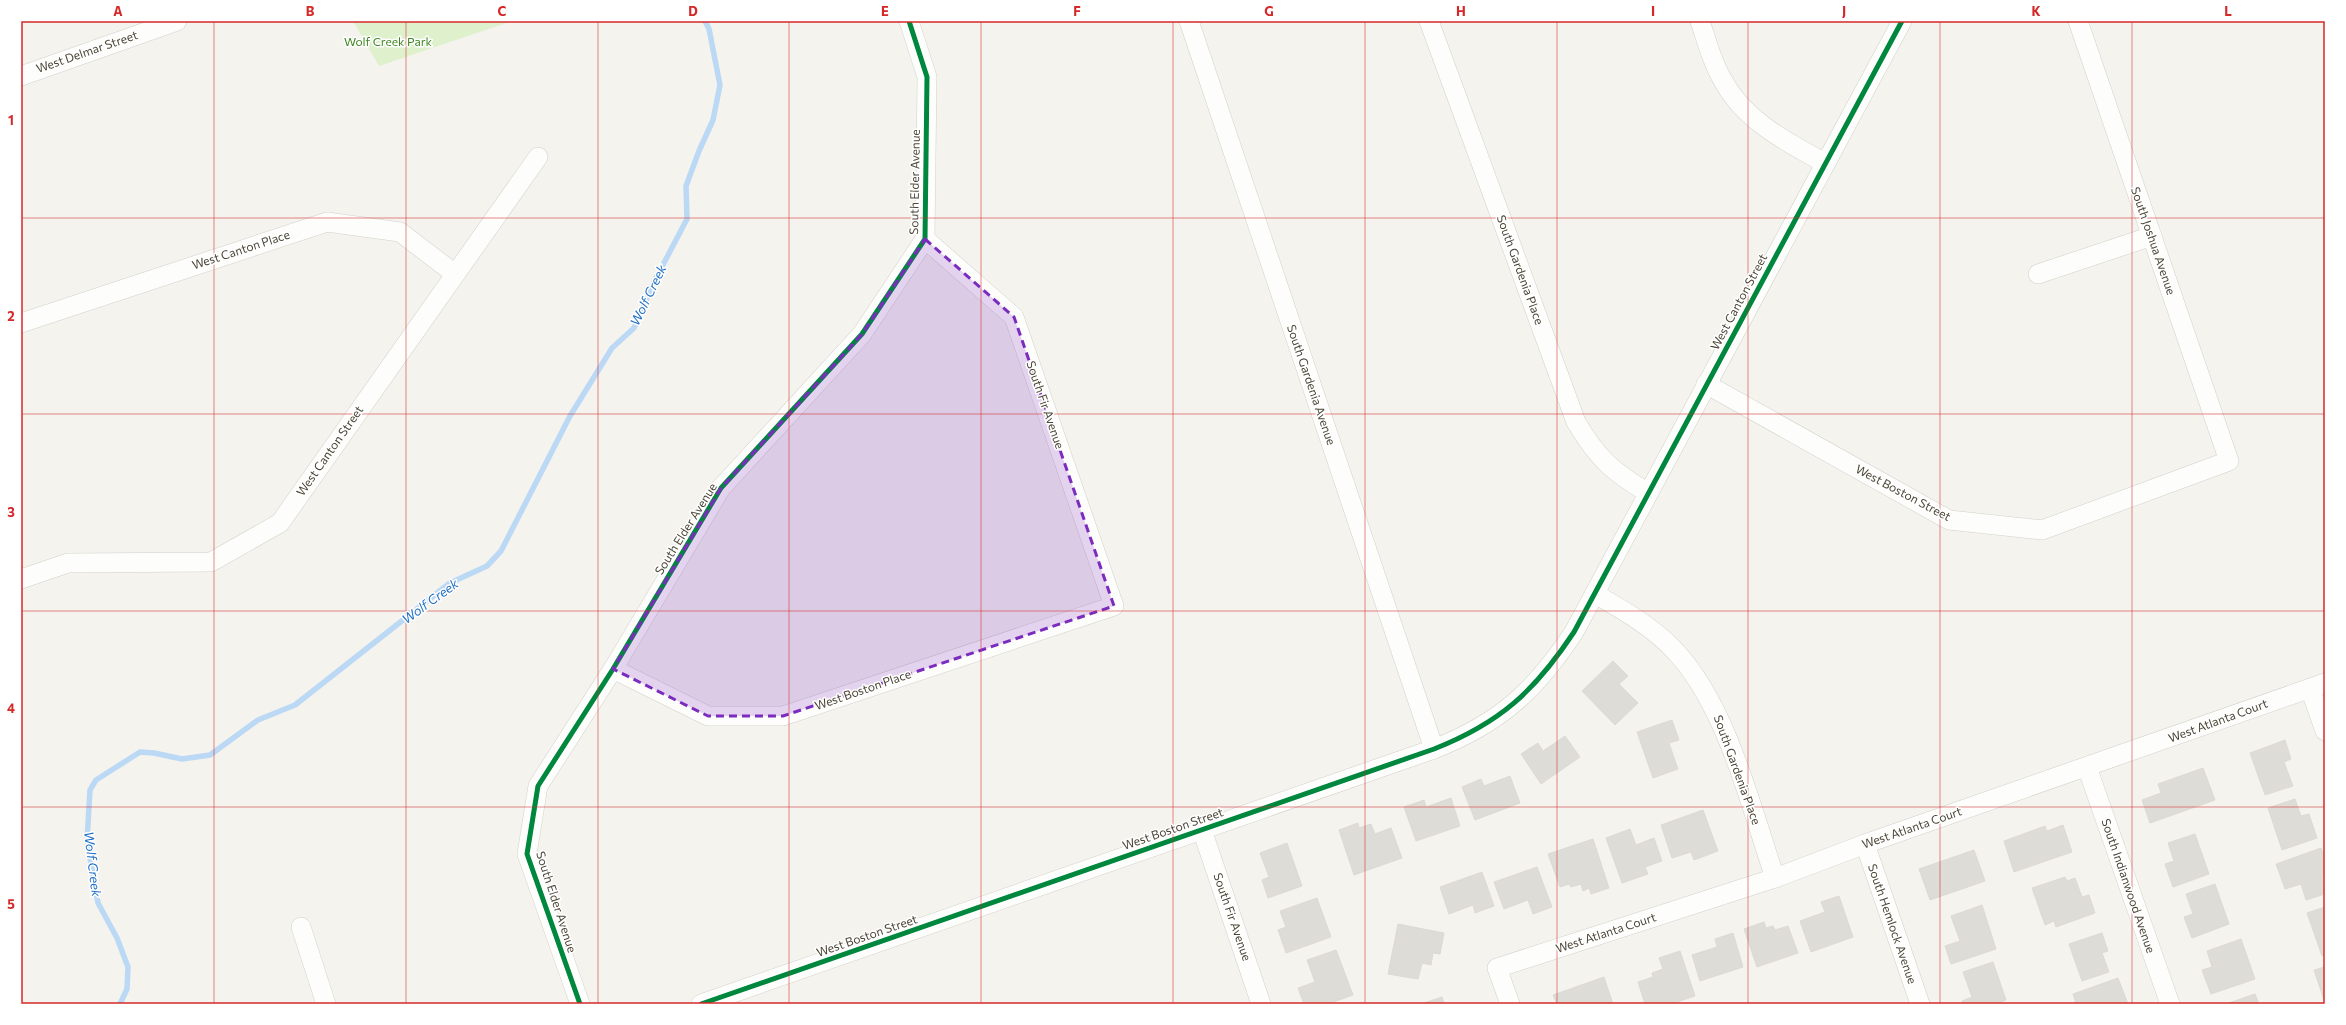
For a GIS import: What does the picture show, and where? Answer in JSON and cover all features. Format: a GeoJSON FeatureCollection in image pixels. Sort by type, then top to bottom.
{"type":"FeatureCollection","features":[{"type":"Feature","properties":{"kind":"street","name":"West Delmar Street"},"geometry":{"type":"LineString","coordinates":[[21,76],[177,21]]}},
{"type":"Feature","properties":{"kind":"street","name":"South Elder Avenue"},"geometry":{"type":"LineString","coordinates":[[580,1004],[527,854],[538,786],[613,669],[721,488],[862,334],[924,239],[927,76],[909,21]]}},
{"type":"Feature","properties":{"kind":"street","name":"South Gardenia Avenue"},"geometry":{"type":"LineString","coordinates":[[1189,21],[1434,749]]}},
{"type":"Feature","properties":{"kind":"street","name":"South Gardenia Place"},"geometry":{"type":"LineString","coordinates":[[1430,21],[1576,422],[1591,448],[1606,464],[1648,493]]}},
{"type":"Feature","properties":{"kind":"street"},"geometry":{"type":"LineString","coordinates":[[1700,21],[1725,84],[1738,102],[1752,117],[1772,132],[1825,163]]}},
{"type":"Feature","properties":{"kind":"street","name":"West Canton Street"},"geometry":{"type":"LineString","coordinates":[[1595,594],[1706,384],[1902,21]]}},
{"type":"Feature","properties":{"kind":"street","name":"South Joshua Avenue"},"geometry":{"type":"LineString","coordinates":[[2078,21],[2229,461]]}},
{"type":"Feature","properties":{"kind":"street","name":"West Canton Street"},"geometry":{"type":"LineString","coordinates":[[21,579],[68,562],[210,562],[280,523],[454,274],[538,157]]}},
{"type":"Feature","properties":{"kind":"street","name":"West Canton Place"},"geometry":{"type":"LineString","coordinates":[[21,323],[328,222],[400,232],[454,274]]}},
{"type":"Feature","properties":{"kind":"street"},"geometry":{"type":"LineString","coordinates":[[2038,274],[2152,236]]}},
{"type":"Feature","properties":{"kind":"street","name":"South Fir Avenue"},"geometry":{"type":"LineString","coordinates":[[924,239],[1014,317],[1114,606]]}},
{"type":"Feature","properties":{"kind":"street","name":"West Boston Street"},"geometry":{"type":"LineString","coordinates":[[1706,384],[1949,520],[2042,530],[2229,461]]}},
{"type":"Feature","properties":{"kind":"street","name":"West Boston Street"},"geometry":{"type":"LineString","coordinates":[[701,1004],[1434,749],[1464,737],[1485,725],[1520,699],[1553,664],[1595,594]]}},
{"type":"Feature","properties":{"kind":"street","name":"South Gardenia Place"},"geometry":{"type":"LineString","coordinates":[[1595,594],[1650,629],[1676,652],[1696,678],[1716,711],[1730,746],[1775,878]]}},
{"type":"Feature","properties":{"kind":"street","name":"West Boston Place"},"geometry":{"type":"LineString","coordinates":[[613,669],[708,716],[783,716],[1114,606]]}},
{"type":"Feature","properties":{"kind":"street"},"geometry":{"type":"LineString","coordinates":[[2317,686],[2325,731]]}},
{"type":"Feature","properties":{"kind":"street","name":"West Atlanta Court"},"geometry":{"type":"LineString","coordinates":[[1510,1004],[1497,968],[1775,878],[1865,844],[2087,768],[2317,686]]}},
{"type":"Feature","properties":{"kind":"street","name":"South Indianwood Avenue"},"geometry":{"type":"LineString","coordinates":[[2087,768],[2170,1004]]}},
{"type":"Feature","properties":{"kind":"street","name":"South Fir Avenue"},"geometry":{"type":"LineString","coordinates":[[1202,830],[1261,1004]]}},
{"type":"Feature","properties":{"kind":"street","name":"South Hemlock Avenue"},"geometry":{"type":"LineString","coordinates":[[1865,844],[1920,1004]]}},
{"type":"Feature","properties":{"kind":"street"},"geometry":{"type":"LineString","coordinates":[[301,927],[326,1004]]}},
{"type":"Feature","properties":{"kind":"highlighted area"},"geometry":{"type":"Polygon","coordinates":[[[925,239],[1014,317],[1114,606],[783,716],[708,716],[613,669],[721,488],[862,334],[925,239]]]}},
{"type":"Feature","properties":{"kind":"green space","name":"Wolf Creek Park"},"geometry":{"type":"Polygon","coordinates":[[[353,21],[512,21],[379,66],[353,21]]]}},
{"type":"Feature","properties":{"kind":"building"},"geometry":{"type":"Polygon","coordinates":[[[1613,661],[1628,676],[1619,684],[1638,703],[1615,725],[1582,691],[1613,661]]]}},
{"type":"Feature","properties":{"kind":"building"},"geometry":{"type":"Polygon","coordinates":[[[1672,720],[1679,740],[1669,743],[1678,769],[1653,778],[1637,732],[1672,720]]]}},
{"type":"Feature","properties":{"kind":"building"},"geometry":{"type":"Polygon","coordinates":[[[1565,736],[1580,757],[1541,784],[1521,754],[1538,743],[1543,751],[1565,736]]]}},
{"type":"Feature","properties":{"kind":"building"},"geometry":{"type":"Polygon","coordinates":[[[2285,740],[2291,759],[2284,762],[2293,786],[2265,795],[2250,753],[2285,740]]]}},
{"type":"Feature","properties":{"kind":"building"},"geometry":{"type":"Polygon","coordinates":[[[2203,768],[2215,800],[2150,823],[2142,800],[2161,793],[2158,784],[2203,768]]]}},
{"type":"Feature","properties":{"kind":"building"},"geometry":{"type":"Polygon","coordinates":[[[1510,776],[1520,803],[1475,820],[1462,787],[1481,779],[1484,786],[1510,776]]]}},
{"type":"Feature","properties":{"kind":"building"},"geometry":{"type":"Polygon","coordinates":[[[1451,798],[1460,826],[1416,841],[1404,807],[1424,800],[1426,807],[1451,798]]]}},
{"type":"Feature","properties":{"kind":"building"},"geometry":{"type":"Polygon","coordinates":[[[2295,799],[2301,816],[2309,814],[2317,838],[2282,850],[2268,808],[2295,799]]]}},
{"type":"Feature","properties":{"kind":"building"},"geometry":{"type":"Polygon","coordinates":[[[1703,810],[1718,851],[1694,860],[1691,852],[1672,858],[1661,825],[1703,810]]]}},
{"type":"Feature","properties":{"kind":"building"},"geometry":{"type":"Polygon","coordinates":[[[1358,823],[1359,828],[1371,824],[1375,834],[1391,828],[1402,858],[1354,875],[1339,830],[1358,823]]]}},
{"type":"Feature","properties":{"kind":"building"},"geometry":{"type":"Polygon","coordinates":[[[2063,825],[2072,852],[2014,872],[2004,841],[2045,826],[2047,831],[2063,825]]]}},
{"type":"Feature","properties":{"kind":"building"},"geometry":{"type":"Polygon","coordinates":[[[1630,829],[1636,845],[1654,838],[1662,861],[1645,867],[1648,874],[1622,883],[1606,838],[1630,829]]]}},
{"type":"Feature","properties":{"kind":"building"},"geometry":{"type":"Polygon","coordinates":[[[2195,834],[2209,874],[2173,887],[2165,864],[2174,861],[2168,843],[2195,834]]]}},
{"type":"Feature","properties":{"kind":"building"},"geometry":{"type":"Polygon","coordinates":[[[1593,839],[1609,888],[1591,894],[1589,888],[1583,891],[1581,884],[1571,887],[1569,884],[1560,887],[1548,854],[1593,839]]]}},
{"type":"Feature","properties":{"kind":"building"},"geometry":{"type":"Polygon","coordinates":[[[1287,843],[1302,886],[1268,898],[1262,880],[1269,877],[1260,853],[1287,843]]]}},
{"type":"Feature","properties":{"kind":"building"},"geometry":{"type":"Polygon","coordinates":[[[2321,848],[2325,858],[2325,875],[2322,876],[2325,894],[2306,900],[2301,884],[2285,889],[2276,864],[2321,848]]]}},
{"type":"Feature","properties":{"kind":"building"},"geometry":{"type":"Polygon","coordinates":[[[1974,850],[1985,881],[1930,900],[1919,869],[1974,850]]]}},
{"type":"Feature","properties":{"kind":"building"},"geometry":{"type":"Polygon","coordinates":[[[1537,867],[1552,907],[1533,914],[1528,900],[1504,909],[1494,882],[1537,867]]]}},
{"type":"Feature","properties":{"kind":"building"},"geometry":{"type":"Polygon","coordinates":[[[1482,872],[1494,906],[1475,913],[1473,905],[1449,914],[1440,887],[1482,872]]]}},
{"type":"Feature","properties":{"kind":"building"},"geometry":{"type":"Polygon","coordinates":[[[2065,877],[2067,881],[2075,878],[2082,897],[2089,895],[2095,913],[2056,927],[2054,921],[2045,925],[2032,888],[2065,877]]]}},
{"type":"Feature","properties":{"kind":"building"},"geometry":{"type":"Polygon","coordinates":[[[2215,884],[2229,924],[2192,938],[2184,917],[2193,914],[2186,894],[2215,884]]]}},
{"type":"Feature","properties":{"kind":"building"},"geometry":{"type":"Polygon","coordinates":[[[1839,896],[1853,937],[1811,952],[1800,921],[1825,912],[1821,902],[1839,896]]]}},
{"type":"Feature","properties":{"kind":"building"},"geometry":{"type":"Polygon","coordinates":[[[1317,898],[1331,937],[1286,953],[1278,930],[1286,927],[1280,911],[1317,898]]]}},
{"type":"Feature","properties":{"kind":"building"},"geometry":{"type":"Polygon","coordinates":[[[1982,905],[1996,949],[1951,964],[1945,946],[1960,941],[1951,916],[1982,905]]]}},
{"type":"Feature","properties":{"kind":"building"},"geometry":{"type":"Polygon","coordinates":[[[2325,907],[2325,955],[2322,956],[2307,913],[2325,907]]]}},
{"type":"Feature","properties":{"kind":"building"},"geometry":{"type":"Polygon","coordinates":[[[1764,922],[1766,928],[1773,926],[1775,930],[1788,926],[1798,953],[1757,967],[1744,929],[1764,922]]]}},
{"type":"Feature","properties":{"kind":"building"},"geometry":{"type":"Polygon","coordinates":[[[1398,924],[1444,933],[1440,954],[1433,953],[1431,965],[1422,963],[1418,979],[1388,974],[1398,924]]]}},
{"type":"Feature","properties":{"kind":"building"},"geometry":{"type":"Polygon","coordinates":[[[1733,933],[1743,967],[1700,981],[1692,955],[1717,947],[1715,939],[1733,933]]]}},
{"type":"Feature","properties":{"kind":"building"},"geometry":{"type":"Polygon","coordinates":[[[2102,933],[2108,951],[2102,953],[2109,972],[2082,981],[2069,944],[2102,933]]]}},
{"type":"Feature","properties":{"kind":"building"},"geometry":{"type":"Polygon","coordinates":[[[2241,939],[2255,979],[2211,994],[2202,970],[2212,967],[2207,951],[2241,939]]]}},
{"type":"Feature","properties":{"kind":"building"},"geometry":{"type":"Polygon","coordinates":[[[1336,950],[1353,995],[1328,1004],[1304,1004],[1298,988],[1315,982],[1307,960],[1336,950]]]}},
{"type":"Feature","properties":{"kind":"building"},"geometry":{"type":"Polygon","coordinates":[[[1680,951],[1695,996],[1671,1004],[1645,1004],[1638,982],[1653,977],[1652,973],[1663,969],[1659,958],[1680,951]]]}},
{"type":"Feature","properties":{"kind":"building"},"geometry":{"type":"Polygon","coordinates":[[[1993,962],[2006,1000],[1995,1004],[1963,1004],[1962,1001],[1972,997],[1963,972],[1993,962]]]}},
{"type":"Feature","properties":{"kind":"building"},"geometry":{"type":"Polygon","coordinates":[[[2325,967],[2325,1003],[2314,970],[2325,967]]]}},
{"type":"Feature","properties":{"kind":"building"},"geometry":{"type":"Polygon","coordinates":[[[1604,977],[1613,1004],[1557,1004],[1553,995],[1604,977]]]}},
{"type":"Feature","properties":{"kind":"building"},"geometry":{"type":"Polygon","coordinates":[[[2118,978],[2128,1004],[2076,1004],[2073,994],[2118,978]]]}},
{"type":"Feature","properties":{"kind":"building"},"geometry":{"type":"Polygon","coordinates":[[[2255,994],[2259,1004],[2226,1004],[2255,994]]]}},
{"type":"Feature","properties":{"kind":"building"},"geometry":{"type":"Polygon","coordinates":[[[1442,997],[1444,1004],[1421,1004],[1442,997]]]}},
{"type":"Feature","properties":{"kind":"waterway","name":"Wolf Creek"},"geometry":{"type":"LineString","coordinates":[[120,1004],[127,989],[128,967],[117,938],[98,903],[87,841],[90,790],[96,780],[140,752],[154,753],[182,759],[210,755],[258,720],[295,705],[450,583],[487,566],[501,551],[570,416],[612,348],[634,328],[654,282],[687,219],[686,186],[699,151],[713,120],[720,85],[709,29],[705,21]]}},
{"type":"Feature","properties":{"kind":"cycle path"},"geometry":{"type":"LineString","coordinates":[[580,1004],[527,854],[538,786],[613,669],[721,488],[862,334],[925,239],[927,77],[909,21]]}},
{"type":"Feature","properties":{"kind":"cycle path"},"geometry":{"type":"LineString","coordinates":[[701,1004],[1434,749],[1478,728],[1514,703],[1545,672],[1574,632],[1902,21]]}}]}
